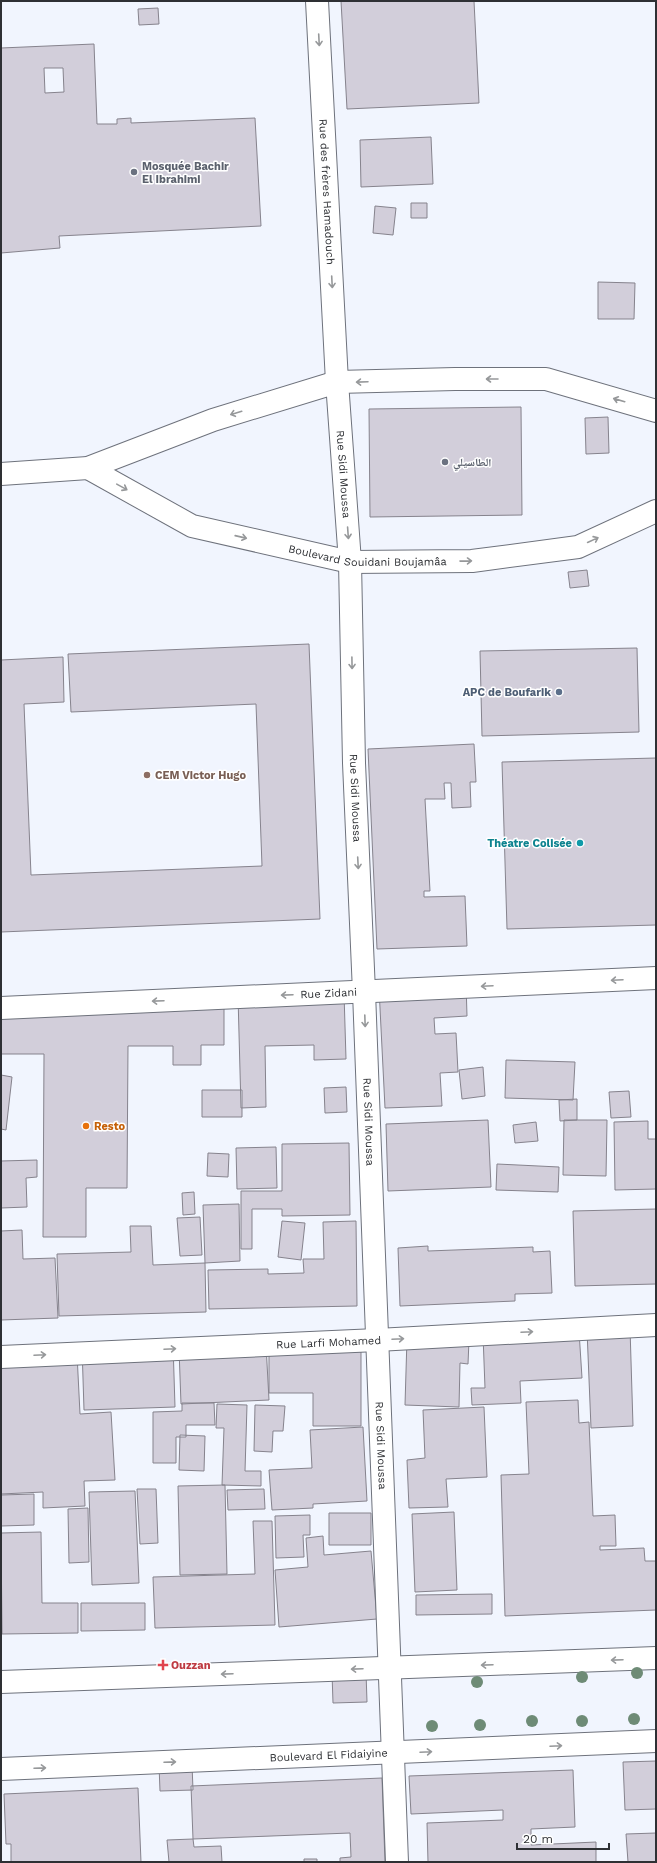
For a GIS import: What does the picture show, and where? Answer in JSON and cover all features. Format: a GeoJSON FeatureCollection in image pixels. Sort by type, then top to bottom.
{"type":"FeatureCollection","features":[{"type":"Feature","properties":{"kind":"street","name":"Rue des frères Hamadouch"},"geometry":{"type":"LineString","coordinates":[[317,1],[337,382]]}},
{"type":"Feature","properties":{"kind":"street"},"geometry":{"type":"LineString","coordinates":[[1,474],[88,468],[214,420],[337,382],[455,379],[546,379],[656,411]]}},
{"type":"Feature","properties":{"kind":"street","name":"Rue Sidi Moussa"},"geometry":{"type":"LineString","coordinates":[[337,382],[350,562],[354,763],[390,1668],[391,1753],[397,1862]]}},
{"type":"Feature","properties":{"kind":"street","name":"Boulevard Souidani Boujamâa"},"geometry":{"type":"LineString","coordinates":[[88,468],[192,526],[350,562],[472,561],[578,547],[656,511]]}},
{"type":"Feature","properties":{"kind":"street","name":"Rue Zidani"},"geometry":{"type":"LineString","coordinates":[[1,1008],[656,978]]}},
{"type":"Feature","properties":{"kind":"street","name":"Rue Larfi Mohamed"},"geometry":{"type":"LineString","coordinates":[[1,1357],[377,1340],[656,1325]]}},
{"type":"Feature","properties":{"kind":"street"},"geometry":{"type":"LineString","coordinates":[[1,1682],[656,1658]]}},
{"type":"Feature","properties":{"kind":"street","name":"Boulevard El Fidaiyine"},"geometry":{"type":"LineString","coordinates":[[1,1769],[656,1741]]}},
{"type":"Feature","properties":{"kind":"building"},"geometry":{"type":"Polygon","coordinates":[[[341,1],[474,1],[479,103],[347,109],[341,1]]]}},
{"type":"Feature","properties":{"kind":"building"},"geometry":{"type":"Polygon","coordinates":[[[158,8],[159,24],[139,25],[138,9],[158,8]]]}},
{"type":"Feature","properties":{"kind":"building"},"geometry":{"type":"Polygon","coordinates":[[[94,44],[97,124],[117,124],[117,119],[131,118],[131,123],[255,118],[261,226],[59,236],[60,248],[1,253],[1,48],[94,44]],[[44,68],[45,93],[64,92],[63,68],[44,68]]]}},
{"type":"Feature","properties":{"kind":"building"},"geometry":{"type":"Polygon","coordinates":[[[431,137],[433,184],[361,187],[360,140],[431,137]]]}},
{"type":"Feature","properties":{"kind":"building"},"geometry":{"type":"Polygon","coordinates":[[[411,203],[427,203],[427,218],[411,218],[411,203]]]}},
{"type":"Feature","properties":{"kind":"building"},"geometry":{"type":"Polygon","coordinates":[[[375,206],[396,208],[393,235],[373,233],[375,206]]]}},
{"type":"Feature","properties":{"kind":"building"},"geometry":{"type":"Polygon","coordinates":[[[598,282],[635,283],[634,319],[598,319],[598,282]]]}},
{"type":"Feature","properties":{"kind":"building","name":"الطاسيلي"},"geometry":{"type":"Polygon","coordinates":[[[521,407],[522,515],[370,517],[369,409],[521,407]]]}},
{"type":"Feature","properties":{"kind":"building"},"geometry":{"type":"Polygon","coordinates":[[[608,417],[609,453],[586,454],[585,418],[608,417]]]}},
{"type":"Feature","properties":{"kind":"building"},"geometry":{"type":"Polygon","coordinates":[[[587,570],[589,586],[570,588],[568,572],[587,570]]]}},
{"type":"Feature","properties":{"kind":"building"},"geometry":{"type":"Polygon","coordinates":[[[309,644],[320,919],[1,932],[1,660],[63,657],[64,702],[24,704],[31,875],[262,866],[256,704],[71,712],[68,654],[309,644]]]}},
{"type":"Feature","properties":{"kind":"building","name":"APC de Boufarik"},"geometry":{"type":"Polygon","coordinates":[[[637,648],[639,732],[482,736],[480,651],[637,648]]]}},
{"type":"Feature","properties":{"kind":"building"},"geometry":{"type":"Polygon","coordinates":[[[474,744],[476,782],[470,782],[471,807],[452,808],[451,783],[444,783],[445,799],[425,799],[430,891],[424,891],[424,897],[465,896],[467,946],[377,949],[368,749],[474,744]]]}},
{"type":"Feature","properties":{"kind":"building","name":"Théatre Colisée"},"geometry":{"type":"Polygon","coordinates":[[[656,758],[656,925],[507,929],[502,762],[656,758]]]}},
{"type":"Feature","properties":{"kind":"building"},"geometry":{"type":"Polygon","coordinates":[[[466,983],[467,1016],[434,1018],[435,1034],[456,1033],[458,1072],[440,1073],[442,1106],[385,1108],[379,988],[466,983]]]}},
{"type":"Feature","properties":{"kind":"building"},"geometry":{"type":"Polygon","coordinates":[[[344,993],[346,1059],[314,1060],[314,1045],[265,1046],[266,1107],[241,1108],[238,996],[344,993]]]}},
{"type":"Feature","properties":{"kind":"building","name":"Resto"},"geometry":{"type":"Polygon","coordinates":[[[1,1004],[224,1005],[224,1045],[201,1045],[201,1065],[173,1065],[173,1046],[128,1046],[127,1188],[86,1188],[86,1237],[43,1237],[44,1054],[1,1054],[1,1004]]]}},
{"type":"Feature","properties":{"kind":"building"},"geometry":{"type":"Polygon","coordinates":[[[506,1060],[575,1062],[573,1100],[505,1098],[506,1060]]]}},
{"type":"Feature","properties":{"kind":"building"},"geometry":{"type":"Polygon","coordinates":[[[483,1067],[485,1096],[462,1099],[459,1070],[483,1067]]]}},
{"type":"Feature","properties":{"kind":"building"},"geometry":{"type":"Polygon","coordinates":[[[1,1075],[12,1077],[6,1130],[1,1129],[1,1075]]]}},
{"type":"Feature","properties":{"kind":"building"},"geometry":{"type":"Polygon","coordinates":[[[346,1087],[347,1112],[325,1113],[324,1088],[346,1087]]]}},
{"type":"Feature","properties":{"kind":"building"},"geometry":{"type":"Polygon","coordinates":[[[202,1090],[242,1090],[242,1117],[202,1117],[202,1090]]]}},
{"type":"Feature","properties":{"kind":"building"},"geometry":{"type":"Polygon","coordinates":[[[629,1091],[631,1117],[611,1118],[609,1092],[629,1091]]]}},
{"type":"Feature","properties":{"kind":"building"},"geometry":{"type":"Polygon","coordinates":[[[577,1099],[577,1120],[560,1121],[559,1100],[577,1099]]]}},
{"type":"Feature","properties":{"kind":"building"},"geometry":{"type":"Polygon","coordinates":[[[488,1120],[491,1187],[388,1191],[386,1124],[488,1120]]]}},
{"type":"Feature","properties":{"kind":"building"},"geometry":{"type":"Polygon","coordinates":[[[564,1120],[607,1120],[606,1176],[563,1175],[564,1120]]]}},
{"type":"Feature","properties":{"kind":"building"},"geometry":{"type":"Polygon","coordinates":[[[648,1121],[648,1139],[656,1139],[656,1189],[615,1190],[614,1122],[648,1121]]]}},
{"type":"Feature","properties":{"kind":"building"},"geometry":{"type":"Polygon","coordinates":[[[536,1122],[538,1141],[515,1143],[513,1125],[536,1122]]]}},
{"type":"Feature","properties":{"kind":"building"},"geometry":{"type":"Polygon","coordinates":[[[349,1143],[350,1215],[282,1216],[282,1209],[252,1209],[252,1249],[241,1249],[241,1191],[282,1191],[282,1144],[349,1143]]]}},
{"type":"Feature","properties":{"kind":"building"},"geometry":{"type":"Polygon","coordinates":[[[276,1147],[277,1188],[237,1189],[236,1148],[276,1147]]]}},
{"type":"Feature","properties":{"kind":"building"},"geometry":{"type":"Polygon","coordinates":[[[208,1153],[229,1154],[228,1177],[207,1176],[208,1153]]]}},
{"type":"Feature","properties":{"kind":"building"},"geometry":{"type":"Polygon","coordinates":[[[37,1160],[37,1177],[26,1178],[27,1207],[1,1208],[1,1161],[37,1160]]]}},
{"type":"Feature","properties":{"kind":"building"},"geometry":{"type":"Polygon","coordinates":[[[497,1164],[559,1167],[558,1192],[496,1190],[497,1164]]]}},
{"type":"Feature","properties":{"kind":"building"},"geometry":{"type":"Polygon","coordinates":[[[194,1192],[195,1214],[183,1215],[182,1193],[194,1192]]]}},
{"type":"Feature","properties":{"kind":"building"},"geometry":{"type":"Polygon","coordinates":[[[239,1204],[240,1261],[205,1263],[203,1205],[239,1204]]]}},
{"type":"Feature","properties":{"kind":"building"},"geometry":{"type":"Polygon","coordinates":[[[656,1209],[656,1284],[575,1286],[573,1211],[656,1209]]]}},
{"type":"Feature","properties":{"kind":"building"},"geometry":{"type":"Polygon","coordinates":[[[200,1217],[202,1255],[180,1256],[177,1218],[200,1217]]]}},
{"type":"Feature","properties":{"kind":"building"},"geometry":{"type":"Polygon","coordinates":[[[282,1221],[305,1223],[301,1260],[278,1257],[282,1221]]]}},
{"type":"Feature","properties":{"kind":"building"},"geometry":{"type":"Polygon","coordinates":[[[356,1221],[357,1306],[209,1309],[208,1270],[268,1269],[268,1274],[304,1273],[303,1259],[324,1259],[323,1222],[356,1221]]]}},
{"type":"Feature","properties":{"kind":"building"},"geometry":{"type":"Polygon","coordinates":[[[130,1226],[151,1226],[153,1265],[205,1263],[206,1312],[59,1316],[57,1254],[131,1252],[130,1226]]]}},
{"type":"Feature","properties":{"kind":"building"},"geometry":{"type":"Polygon","coordinates":[[[22,1230],[23,1259],[55,1258],[58,1318],[1,1320],[1,1231],[22,1230]]]}},
{"type":"Feature","properties":{"kind":"building"},"geometry":{"type":"Polygon","coordinates":[[[428,1246],[428,1251],[533,1247],[533,1252],[550,1251],[552,1293],[515,1294],[515,1301],[400,1306],[398,1248],[428,1246]]]}},
{"type":"Feature","properties":{"kind":"building"},"geometry":{"type":"Polygon","coordinates":[[[630,1328],[633,1426],[591,1428],[587,1330],[630,1328]]]}},
{"type":"Feature","properties":{"kind":"building"},"geometry":{"type":"Polygon","coordinates":[[[579,1331],[582,1378],[520,1381],[521,1403],[472,1405],[471,1388],[485,1388],[483,1335],[579,1331]]]}},
{"type":"Feature","properties":{"kind":"building"},"geometry":{"type":"Polygon","coordinates":[[[407,1338],[469,1340],[468,1364],[460,1363],[459,1407],[405,1405],[407,1338]]]}},
{"type":"Feature","properties":{"kind":"building"},"geometry":{"type":"Polygon","coordinates":[[[269,1343],[361,1343],[361,1426],[313,1426],[313,1393],[269,1393],[269,1343]]]}},
{"type":"Feature","properties":{"kind":"building"},"geometry":{"type":"Polygon","coordinates":[[[173,1344],[175,1407],[84,1410],[82,1347],[173,1344]]]}},
{"type":"Feature","properties":{"kind":"building"},"geometry":{"type":"Polygon","coordinates":[[[266,1345],[269,1400],[181,1404],[179,1349],[266,1345]]]}},
{"type":"Feature","properties":{"kind":"building"},"geometry":{"type":"Polygon","coordinates":[[[77,1354],[80,1414],[111,1412],[115,1480],[84,1481],[85,1506],[43,1508],[43,1492],[1,1494],[1,1358],[77,1354]]]}},
{"type":"Feature","properties":{"kind":"building"},"geometry":{"type":"Polygon","coordinates":[[[578,1400],[579,1423],[589,1422],[593,1516],[615,1515],[616,1546],[600,1546],[600,1550],[644,1548],[645,1561],[656,1561],[656,1610],[505,1616],[501,1475],[529,1474],[526,1402],[578,1400]]]}},
{"type":"Feature","properties":{"kind":"building"},"geometry":{"type":"Polygon","coordinates":[[[182,1403],[214,1403],[215,1425],[186,1425],[186,1437],[176,1437],[176,1463],[153,1463],[153,1412],[182,1411],[182,1403]]]}},
{"type":"Feature","properties":{"kind":"building"},"geometry":{"type":"Polygon","coordinates":[[[217,1404],[247,1405],[245,1471],[261,1471],[261,1486],[222,1485],[224,1428],[216,1428],[217,1404]]]}},
{"type":"Feature","properties":{"kind":"building"},"geometry":{"type":"Polygon","coordinates":[[[255,1405],[285,1406],[283,1431],[273,1431],[272,1452],[254,1451],[255,1405]]]}},
{"type":"Feature","properties":{"kind":"building"},"geometry":{"type":"Polygon","coordinates":[[[484,1407],[487,1477],[446,1479],[448,1507],[409,1508],[407,1460],[425,1458],[423,1410],[484,1407]]]}},
{"type":"Feature","properties":{"kind":"building"},"geometry":{"type":"Polygon","coordinates":[[[363,1427],[367,1501],[313,1504],[313,1508],[272,1510],[269,1470],[312,1468],[310,1430],[363,1427]]]}},
{"type":"Feature","properties":{"kind":"building"},"geometry":{"type":"Polygon","coordinates":[[[180,1435],[205,1436],[204,1471],[179,1470],[180,1435]]]}},
{"type":"Feature","properties":{"kind":"building"},"geometry":{"type":"Polygon","coordinates":[[[225,1485],[227,1574],[180,1575],[178,1486],[225,1485]]]}},
{"type":"Feature","properties":{"kind":"building"},"geometry":{"type":"Polygon","coordinates":[[[137,1489],[156,1489],[158,1543],[140,1544],[137,1489]]]}},
{"type":"Feature","properties":{"kind":"building"},"geometry":{"type":"Polygon","coordinates":[[[264,1489],[265,1509],[228,1510],[227,1490],[264,1489]]]}},
{"type":"Feature","properties":{"kind":"building"},"geometry":{"type":"Polygon","coordinates":[[[135,1491],[139,1583],[92,1585],[89,1492],[135,1491]]]}},
{"type":"Feature","properties":{"kind":"building"},"geometry":{"type":"Polygon","coordinates":[[[34,1494],[34,1525],[1,1526],[1,1495],[34,1494]]]}},
{"type":"Feature","properties":{"kind":"building"},"geometry":{"type":"Polygon","coordinates":[[[88,1508],[89,1562],[69,1563],[68,1509],[88,1508]]]}},
{"type":"Feature","properties":{"kind":"building"},"geometry":{"type":"Polygon","coordinates":[[[454,1512],[457,1590],[415,1592],[412,1514],[454,1512]]]}},
{"type":"Feature","properties":{"kind":"building"},"geometry":{"type":"Polygon","coordinates":[[[329,1513],[371,1513],[371,1545],[329,1545],[329,1513]]]}},
{"type":"Feature","properties":{"kind":"building"},"geometry":{"type":"Polygon","coordinates":[[[310,1515],[310,1535],[303,1535],[304,1557],[276,1558],[275,1516],[310,1515]]]}},
{"type":"Feature","properties":{"kind":"building"},"geometry":{"type":"Polygon","coordinates":[[[253,1521],[272,1521],[275,1625],[155,1628],[153,1577],[255,1574],[253,1521]]]}},
{"type":"Feature","properties":{"kind":"building"},"geometry":{"type":"Polygon","coordinates":[[[41,1532],[42,1603],[78,1603],[78,1633],[2,1634],[1,1533],[41,1532]]]}},
{"type":"Feature","properties":{"kind":"building"},"geometry":{"type":"Polygon","coordinates":[[[323,1536],[324,1555],[371,1551],[377,1619],[279,1627],[275,1570],[308,1567],[306,1538],[323,1536]]]}},
{"type":"Feature","properties":{"kind":"building"},"geometry":{"type":"Polygon","coordinates":[[[492,1594],[492,1614],[416,1615],[416,1595],[492,1594]]]}},
{"type":"Feature","properties":{"kind":"building"},"geometry":{"type":"Polygon","coordinates":[[[81,1603],[145,1603],[145,1630],[81,1631],[81,1603]]]}},
{"type":"Feature","properties":{"kind":"building"},"geometry":{"type":"Polygon","coordinates":[[[366,1672],[367,1702],[333,1703],[332,1673],[366,1672]]]}},
{"type":"Feature","properties":{"kind":"building"},"geometry":{"type":"Polygon","coordinates":[[[656,1761],[656,1809],[625,1810],[623,1762],[656,1761]]]}},
{"type":"Feature","properties":{"kind":"building"},"geometry":{"type":"Polygon","coordinates":[[[192,1764],[193,1790],[160,1791],[159,1765],[192,1764]]]}},
{"type":"Feature","properties":{"kind":"building"},"geometry":{"type":"Polygon","coordinates":[[[573,1770],[575,1827],[531,1829],[531,1845],[596,1842],[596,1862],[428,1862],[427,1823],[503,1820],[503,1810],[411,1814],[409,1776],[573,1770]]]}},
{"type":"Feature","properties":{"kind":"building"},"geometry":{"type":"Polygon","coordinates":[[[382,1778],[385,1862],[340,1862],[340,1858],[351,1857],[350,1833],[193,1839],[191,1786],[382,1778]]]}},
{"type":"Feature","properties":{"kind":"building"},"geometry":{"type":"Polygon","coordinates":[[[138,1788],[141,1862],[11,1862],[11,1844],[6,1844],[4,1794],[138,1788]]]}},
{"type":"Feature","properties":{"kind":"building"},"geometry":{"type":"Polygon","coordinates":[[[656,1833],[656,1862],[628,1862],[626,1834],[656,1833]]]}},
{"type":"Feature","properties":{"kind":"building"},"geometry":{"type":"Polygon","coordinates":[[[193,1839],[194,1847],[221,1846],[222,1862],[169,1862],[167,1840],[193,1839]]]}},
{"type":"Feature","properties":{"kind":"building"},"geometry":{"type":"Polygon","coordinates":[[[304,1859],[317,1859],[317,1862],[304,1862],[304,1859]]]}},
{"type":"Feature","properties":{"kind":"place","name":"Mosquée Bachir El Ibrahimi"},"geometry":{"type":"Point","coordinates":[134,172]}},
{"type":"Feature","properties":{"kind":"place","name":"الطاسيلي"},"geometry":{"type":"Point","coordinates":[445,462]}},
{"type":"Feature","properties":{"kind":"place","name":"APC de Boufarik"},"geometry":{"type":"Point","coordinates":[559,692]}},
{"type":"Feature","properties":{"kind":"place","name":"CEM Victor Hugo"},"geometry":{"type":"Point","coordinates":[147,775]}},
{"type":"Feature","properties":{"kind":"place","name":"Théatre Colisée"},"geometry":{"type":"Point","coordinates":[580,843]}},
{"type":"Feature","properties":{"kind":"place","name":"Resto"},"geometry":{"type":"Point","coordinates":[86,1126]}},
{"type":"Feature","properties":{"kind":"place","name":"Ouzzan"},"geometry":{"type":"Point","coordinates":[163,1665]}}]}
